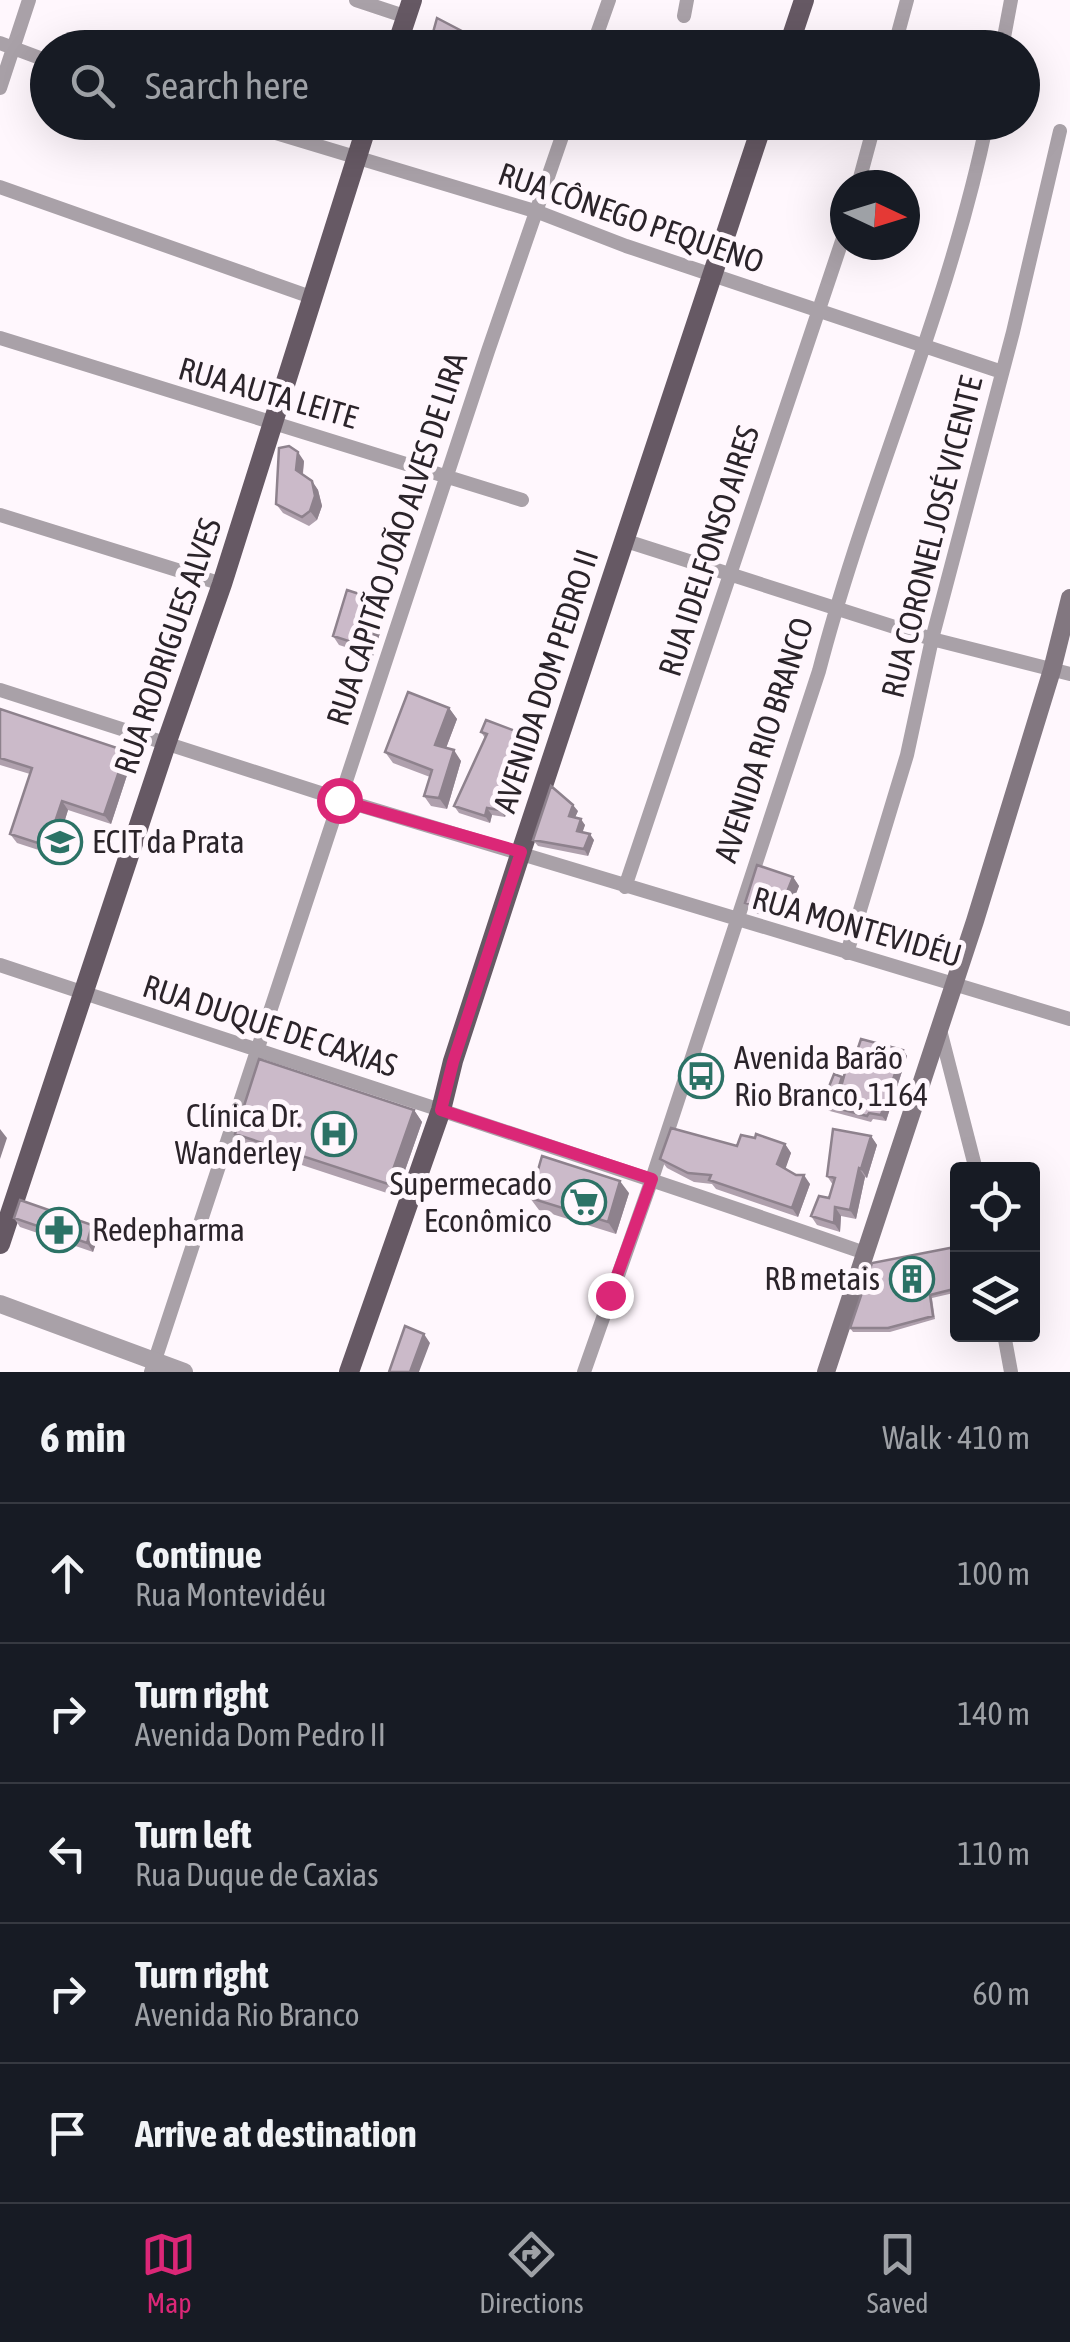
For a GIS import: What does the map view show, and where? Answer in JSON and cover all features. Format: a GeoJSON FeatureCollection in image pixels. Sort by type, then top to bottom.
{"type":"FeatureCollection","features":[{"type":"Feature","properties":{"kind":"main road"},"geometry":{"type":"LineString","coordinates":[[794,30],[804,0]]}},
{"type":"Feature","properties":{"kind":"main road","name":"RUA RODRIGUES ALVES"},"geometry":{"type":"LineString","coordinates":[[0,1244],[222,584],[362,140]]}},
{"type":"Feature","properties":{"kind":"main road","name":"AVENIDA DOM PEDRO II"},"geometry":{"type":"LineString","coordinates":[[350,1372],[441,1110],[521,852],[757,140]]}},
{"type":"Feature","properties":{"kind":"main road"},"geometry":{"type":"LineString","coordinates":[[826,1372],[952,984],[1061,672],[1070,598]]}},
{"type":"Feature","properties":{"kind":"street"},"geometry":{"type":"LineString","coordinates":[[0,88],[6,45],[28,0]]}},
{"type":"Feature","properties":{"kind":"street"},"geometry":{"type":"LineString","coordinates":[[356,0],[410,9]]}},
{"type":"Feature","properties":{"kind":"street"},"geometry":{"type":"LineString","coordinates":[[598,30],[608,0]]}},
{"type":"Feature","properties":{"kind":"street"},"geometry":{"type":"LineString","coordinates":[[684,16],[687,0]]}},
{"type":"Feature","properties":{"kind":"street"},"geometry":{"type":"LineString","coordinates":[[899,30],[907,0]]}},
{"type":"Feature","properties":{"kind":"street"},"geometry":{"type":"LineString","coordinates":[[1005,30],[1011,0]]}},
{"type":"Feature","properties":{"kind":"street"},"geometry":{"type":"LineString","coordinates":[[6,45],[30,54]]}},
{"type":"Feature","properties":{"kind":"street","name":"RUA CORONEL JOSÉ VICENTE"},"geometry":{"type":"LineString","coordinates":[[847,952],[898,786],[1060,132]]}},
{"type":"Feature","properties":{"kind":"street","name":"RUA CÔNEGO PEQUENO"},"geometry":{"type":"LineString","coordinates":[[301,140],[538,212],[816,312],[1002,372]]}},
{"type":"Feature","properties":{"kind":"street","name":"RUA CAPITÃO JOÃO ALVES DE LIRA"},"geometry":{"type":"LineString","coordinates":[[153,1367],[561,140]]}},
{"type":"Feature","properties":{"kind":"street"},"geometry":{"type":"LineString","coordinates":[[862,170],[870,140]]}},
{"type":"Feature","properties":{"kind":"street","name":"AVENIDA RIO BRANCO"},"geometry":{"type":"LineString","coordinates":[[584,1372],[652,1179],[812,690],[835,607],[925,346],[983,140]]}},
{"type":"Feature","properties":{"kind":"street"},"geometry":{"type":"LineString","coordinates":[[0,187],[311,297]]}},
{"type":"Feature","properties":{"kind":"street","name":"RUA IDELFONSO AIRES"},"geometry":{"type":"LineString","coordinates":[[625,887],[835,260]]}},
{"type":"Feature","properties":{"kind":"street","name":"RUA AUTA LEITE"},"geometry":{"type":"LineString","coordinates":[[0,338],[522,500]]}},
{"type":"Feature","properties":{"kind":"street"},"geometry":{"type":"LineString","coordinates":[[0,515],[222,584]]}},
{"type":"Feature","properties":{"kind":"street"},"geometry":{"type":"LineString","coordinates":[[623,540],[932,639],[1061,672]]}},
{"type":"Feature","properties":{"kind":"street","name":"RUA MONTEVIDÉU"},"geometry":{"type":"LineString","coordinates":[[0,690],[339,800],[1070,1019]]}},
{"type":"Feature","properties":{"kind":"street","name":"RUA DUQUE DE CAXIAS"},"geometry":{"type":"LineString","coordinates":[[0,965],[865,1253]]}},
{"type":"Feature","properties":{"kind":"street"},"geometry":{"type":"LineString","coordinates":[[939,1025],[974,1162]]}},
{"type":"Feature","properties":{"kind":"street"},"geometry":{"type":"LineString","coordinates":[[0,1304],[153,1367],[184,1372]]}},
{"type":"Feature","properties":{"kind":"street"},"geometry":{"type":"LineString","coordinates":[[1005,1342],[1010,1372]]}},
{"type":"Feature","properties":{"kind":"building"},"geometry":{"type":"Polygon","coordinates":[[[437,18],[460,30],[434,30],[437,18]]]}},
{"type":"Feature","properties":{"kind":"building"},"geometry":{"type":"Polygon","coordinates":[[[289,446],[298,452],[296,470],[312,481],[315,496],[310,511],[302,517],[276,504],[279,448],[289,446]]]}},
{"type":"Feature","properties":{"kind":"building"},"geometry":{"type":"Polygon","coordinates":[[[347,590],[381,601],[367,647],[333,636],[347,590]]]}},
{"type":"Feature","properties":{"kind":"building"},"geometry":{"type":"Polygon","coordinates":[[[408,692],[449,708],[435,745],[454,750],[439,798],[424,796],[432,770],[385,752],[408,692]]]}},
{"type":"Feature","properties":{"kind":"building"},"geometry":{"type":"Polygon","coordinates":[[[0,709],[126,751],[104,815],[62,801],[47,846],[10,834],[32,768],[0,758],[0,709]]]}},
{"type":"Feature","properties":{"kind":"building"},"geometry":{"type":"Polygon","coordinates":[[[486,720],[518,732],[510,762],[511,779],[500,810],[487,808],[485,816],[454,806],[487,734],[481,732],[486,720]]]}},
{"type":"Feature","properties":{"kind":"building"},"geometry":{"type":"Polygon","coordinates":[[[551,786],[573,805],[569,816],[581,819],[577,831],[590,834],[584,849],[533,840],[551,786]]]}},
{"type":"Feature","properties":{"kind":"building"},"geometry":{"type":"Polygon","coordinates":[[[757,865],[793,877],[779,912],[745,903],[757,865]]]}},
{"type":"Feature","properties":{"kind":"building"},"geometry":{"type":"Polygon","coordinates":[[[861,1039],[903,1050],[881,1115],[867,1116],[833,1107],[834,1103],[822,1104],[834,1074],[842,1077],[841,1087],[849,1058],[854,1060],[861,1039]]]}},
{"type":"Feature","properties":{"kind":"building","name":"Clínica Dr. Wanderley"},"geometry":{"type":"Polygon","coordinates":[[[259,1059],[414,1110],[388,1184],[235,1134],[259,1059]]]}},
{"type":"Feature","properties":{"kind":"building"},"geometry":{"type":"Polygon","coordinates":[[[671,1128],[737,1146],[741,1135],[755,1138],[756,1134],[785,1144],[777,1164],[796,1175],[804,1175],[792,1208],[709,1180],[711,1175],[688,1173],[660,1159],[671,1128]]]}},
{"type":"Feature","properties":{"kind":"building"},"geometry":{"type":"Polygon","coordinates":[[[833,1129],[871,1136],[850,1210],[835,1207],[834,1223],[811,1216],[819,1196],[829,1198],[835,1178],[827,1176],[833,1129]]]}},
{"type":"Feature","properties":{"kind":"building","name":"Supermecado Econômico"},"geometry":{"type":"Polygon","coordinates":[[[542,1156],[620,1181],[608,1222],[530,1198],[542,1156]]]}},
{"type":"Feature","properties":{"kind":"building"},"geometry":{"type":"Polygon","coordinates":[[[20,1200],[92,1225],[87,1243],[14,1218],[20,1200]]]}},
{"type":"Feature","properties":{"kind":"building","name":"RB metais"},"geometry":{"type":"Polygon","coordinates":[[[950,1248],[950,1290],[930,1295],[933,1316],[888,1328],[850,1328],[872,1263],[950,1248]]]}},
{"type":"Feature","properties":{"kind":"building"},"geometry":{"type":"Polygon","coordinates":[[[405,1326],[424,1334],[410,1372],[389,1372],[405,1326]]]}},
{"type":"Feature","properties":{"kind":"place","name":"ECIT da Prata"},"geometry":{"type":"Point","coordinates":[60,842]}},
{"type":"Feature","properties":{"kind":"place","name":"Avenida Barão Rio Branco, 1164"},"geometry":{"type":"Point","coordinates":[701,1076]}},
{"type":"Feature","properties":{"kind":"place","name":"Clínica Dr. Wanderley"},"geometry":{"type":"Point","coordinates":[334,1134]}},
{"type":"Feature","properties":{"kind":"place","name":"Supermecado Econômico"},"geometry":{"type":"Point","coordinates":[584,1202]}},
{"type":"Feature","properties":{"kind":"place","name":"Redepharma"},"geometry":{"type":"Point","coordinates":[59,1230]}},
{"type":"Feature","properties":{"kind":"place","name":"RB metais"},"geometry":{"type":"Point","coordinates":[912,1279]}},
{"type":"Feature","properties":{"kind":"route"},"geometry":{"type":"LineString","coordinates":[[339,800],[521,852],[441,1110],[652,1179],[610,1295]]}}]}
